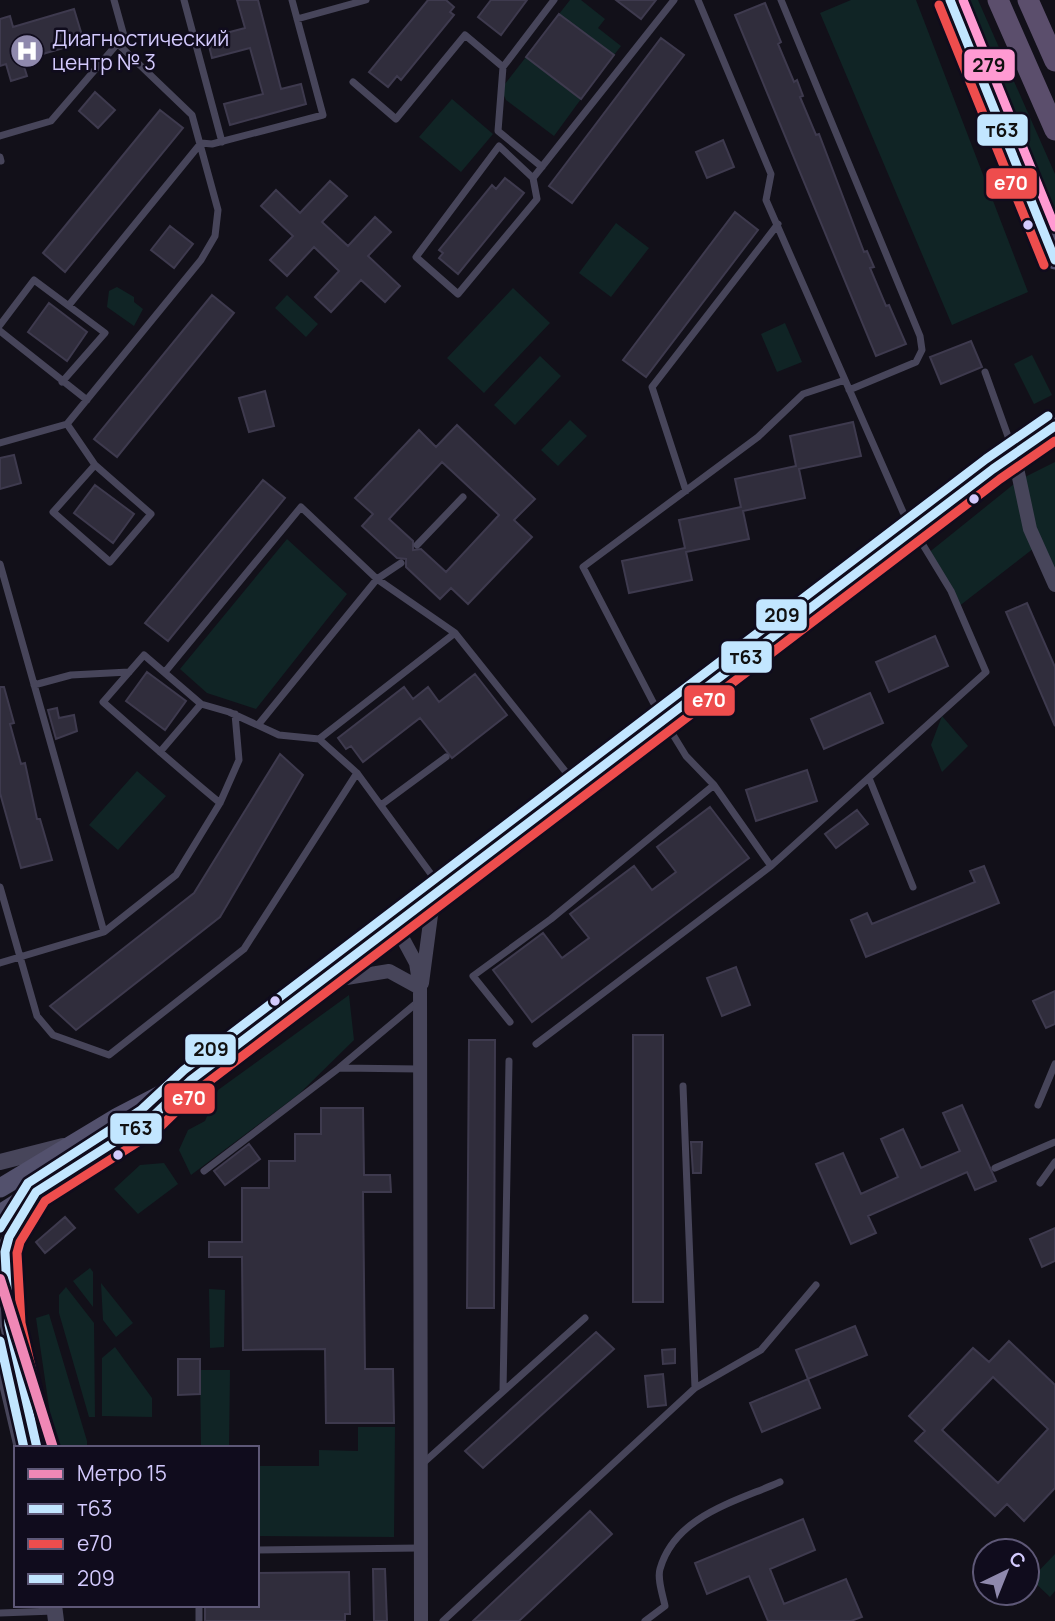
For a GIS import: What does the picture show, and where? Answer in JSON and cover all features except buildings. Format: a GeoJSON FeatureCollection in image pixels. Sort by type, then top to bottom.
{"type":"FeatureCollection","features":[{"type":"Feature","properties":{"kind":"main road"},"geometry":{"type":"LineString","coordinates":[[950,0],[1055,260]]}},
{"type":"Feature","properties":{"kind":"main road"},"geometry":{"type":"LineString","coordinates":[[998,0],[1055,130]]}},
{"type":"Feature","properties":{"kind":"main road"},"geometry":{"type":"LineString","coordinates":[[1028,0],[1055,61]]}},
{"type":"Feature","properties":{"kind":"main road"},"geometry":{"type":"LineString","coordinates":[[0,1214],[149,1120],[191,1080],[915,528],[1055,426]]}},
{"type":"Feature","properties":{"kind":"main road"},"geometry":{"type":"LineString","coordinates":[[0,1188],[118,1116],[191,1080]]}},
{"type":"Feature","properties":{"kind":"street"},"geometry":{"type":"LineString","coordinates":[[1014,454],[1030,529],[1055,586]]}},
{"type":"Feature","properties":{"kind":"street"},"geometry":{"type":"LineString","coordinates":[[420,994],[427,960],[431,915],[438,894]]}},
{"type":"Feature","properties":{"kind":"street"},"geometry":{"type":"LineString","coordinates":[[396,926],[416,963],[420,994],[421,1621]]}},
{"type":"Feature","properties":{"kind":"street"},"geometry":{"type":"LineString","coordinates":[[322,982],[389,971],[420,994]]}},
{"type":"Feature","properties":{"kind":"street"},"geometry":{"type":"LineString","coordinates":[[0,1162],[72,1144]]}},
{"type":"Feature","properties":{"kind":"street"},"geometry":{"type":"LineString","coordinates":[[9,1325],[6,1246],[36,1192]]}},
{"type":"Feature","properties":{"kind":"street"},"geometry":{"type":"LineString","coordinates":[[0,1292],[37,1446]]}},
{"type":"Feature","properties":{"kind":"street"},"geometry":{"type":"LineString","coordinates":[[0,1354],[22,1446]]}},
{"type":"Feature","properties":{"kind":"lane"},"geometry":{"type":"LineString","coordinates":[[0,136],[51,121],[118,44],[124,36],[114,0]]}},
{"type":"Feature","properties":{"kind":"lane"},"geometry":{"type":"LineString","coordinates":[[184,0],[222,142]]}},
{"type":"Feature","properties":{"kind":"lane"},"geometry":{"type":"LineString","coordinates":[[69,305],[201,143],[222,142],[323,115],[292,0]]}},
{"type":"Feature","properties":{"kind":"lane"},"geometry":{"type":"LineString","coordinates":[[297,19],[366,0]]}},
{"type":"Feature","properties":{"kind":"lane"},"geometry":{"type":"LineString","coordinates":[[542,167],[498,131],[502,68],[554,0]]}},
{"type":"Feature","properties":{"kind":"lane"},"geometry":{"type":"LineString","coordinates":[[533,178],[674,0]]}},
{"type":"Feature","properties":{"kind":"lane"},"geometry":{"type":"LineString","coordinates":[[536,1044],[771,866],[986,672],[951,592],[903,512],[766,200],[771,174],[698,0]]}},
{"type":"Feature","properties":{"kind":"lane"},"geometry":{"type":"LineString","coordinates":[[781,0],[920,336],[922,350],[916,362],[849,390]]}},
{"type":"Feature","properties":{"kind":"lane"},"geometry":{"type":"LineString","coordinates":[[353,82],[396,120],[465,35],[502,68]]}},
{"type":"Feature","properties":{"kind":"lane"},"geometry":{"type":"LineString","coordinates":[[0,443],[66,424],[201,260],[215,236],[218,210],[192,115],[118,44]]}},
{"type":"Feature","properties":{"kind":"lane"},"geometry":{"type":"LineString","coordinates":[[499,146],[533,178],[537,199],[458,294],[416,257],[499,146]]}},
{"type":"Feature","properties":{"kind":"lane"},"geometry":{"type":"LineString","coordinates":[[686,491],[652,387],[778,224]]}},
{"type":"Feature","properties":{"kind":"lane"},"geometry":{"type":"LineString","coordinates":[[0,325],[34,280],[105,333],[62,382]]}},
{"type":"Feature","properties":{"kind":"lane"},"geometry":{"type":"LineString","coordinates":[[0,331],[87,400]]}},
{"type":"Feature","properties":{"kind":"lane"},"geometry":{"type":"LineString","coordinates":[[985,372],[1014,454]]}},
{"type":"Feature","properties":{"kind":"lane"},"geometry":{"type":"LineString","coordinates":[[771,866],[714,785],[685,756],[583,567],[758,437],[803,394],[845,380]]}},
{"type":"Feature","properties":{"kind":"lane"},"geometry":{"type":"LineString","coordinates":[[66,424],[95,465],[151,514],[110,562],[53,512],[95,465]]}},
{"type":"Feature","properties":{"kind":"lane"},"geometry":{"type":"LineString","coordinates":[[417,545],[463,497]]}},
{"type":"Feature","properties":{"kind":"lane"},"geometry":{"type":"LineString","coordinates":[[165,673],[301,507],[377,579],[456,633],[577,786]]}},
{"type":"Feature","properties":{"kind":"lane"},"geometry":{"type":"LineString","coordinates":[[258,725],[377,579],[401,563]]}},
{"type":"Feature","properties":{"kind":"lane"},"geometry":{"type":"LineString","coordinates":[[0,564],[104,932]]}},
{"type":"Feature","properties":{"kind":"lane"},"geometry":{"type":"LineString","coordinates":[[319,739],[456,633]]}},
{"type":"Feature","properties":{"kind":"lane"},"geometry":{"type":"LineString","coordinates":[[220,803],[103,702],[144,655],[201,704],[235,714],[279,735],[319,739],[357,773],[431,874],[438,894]]}},
{"type":"Feature","properties":{"kind":"lane"},"geometry":{"type":"LineString","coordinates":[[34,685],[71,675],[129,673]]}},
{"type":"Feature","properties":{"kind":"lane"},"geometry":{"type":"LineString","coordinates":[[160,751],[201,704]]}},
{"type":"Feature","properties":{"kind":"lane"},"geometry":{"type":"LineString","coordinates":[[0,962],[104,932],[176,875],[220,803],[239,760],[235,714]]}},
{"type":"Feature","properties":{"kind":"lane"},"geometry":{"type":"LineString","coordinates":[[381,805],[446,757]]}},
{"type":"Feature","properties":{"kind":"lane"},"geometry":{"type":"LineString","coordinates":[[0,887],[37,1016],[53,1035],[109,1055],[244,949],[357,773]]}},
{"type":"Feature","properties":{"kind":"lane"},"geometry":{"type":"LineString","coordinates":[[869,778],[913,887]]}},
{"type":"Feature","properties":{"kind":"lane"},"geometry":{"type":"LineString","coordinates":[[510,1022],[473,976],[551,919],[714,785]]}},
{"type":"Feature","properties":{"kind":"lane"},"geometry":{"type":"LineString","coordinates":[[204,1171],[339,1068],[420,994]]}},
{"type":"Feature","properties":{"kind":"lane"},"geometry":{"type":"LineString","coordinates":[[503,1391],[509,1061]]}},
{"type":"Feature","properties":{"kind":"lane"},"geometry":{"type":"LineString","coordinates":[[1038,1105],[1055,1064]]}},
{"type":"Feature","properties":{"kind":"lane"},"geometry":{"type":"LineString","coordinates":[[339,1068],[419,1069]]}},
{"type":"Feature","properties":{"kind":"lane"},"geometry":{"type":"LineString","coordinates":[[683,1086],[695,1388]]}},
{"type":"Feature","properties":{"kind":"lane"},"geometry":{"type":"LineString","coordinates":[[995,1168],[1055,1142]]}},
{"type":"Feature","properties":{"kind":"lane"},"geometry":{"type":"LineString","coordinates":[[1040,1183],[1055,1162]]}},
{"type":"Feature","properties":{"kind":"lane"},"geometry":{"type":"LineString","coordinates":[[443,1621],[695,1388],[761,1350],[816,1285]]}},
{"type":"Feature","properties":{"kind":"lane"},"geometry":{"type":"LineString","coordinates":[[419,1467],[585,1318]]}},
{"type":"Feature","properties":{"kind":"lane"},"geometry":{"type":"LineString","coordinates":[[645,1621],[665,1606],[659,1571],[676,1538],[694,1521],[780,1482]]}},
{"type":"Feature","properties":{"kind":"lane"},"geometry":{"type":"LineString","coordinates":[[259,1549],[420,1549]]}},
{"type":"Feature","properties":{"kind":"lane"},"geometry":{"type":"LineString","coordinates":[[0,1613],[55,1613]]}},
{"type":"Feature","properties":{"kind":"green space"},"geometry":{"type":"Polygon","coordinates":[[[570,0],[581,0],[605,19],[598,28],[621,46],[614,55],[559,14],[570,0]]]}},
{"type":"Feature","properties":{"kind":"green space"},"geometry":{"type":"Polygon","coordinates":[[[851,0],[916,0],[1028,292],[952,325],[820,13],[851,0]]]}},
{"type":"Feature","properties":{"kind":"green space"},"geometry":{"type":"Polygon","coordinates":[[[959,0],[978,0],[1055,174],[1055,234],[959,0]]]}},
{"type":"Feature","properties":{"kind":"green space"},"geometry":{"type":"Polygon","coordinates":[[[526,57],[581,99],[554,136],[506,100],[501,89],[526,57]]]}},
{"type":"Feature","properties":{"kind":"green space"},"geometry":{"type":"Polygon","coordinates":[[[452,99],[493,134],[461,172],[419,137],[452,99]]]}},
{"type":"Feature","properties":{"kind":"green space"},"geometry":{"type":"Polygon","coordinates":[[[616,223],[649,248],[611,297],[579,273],[616,223]]]}},
{"type":"Feature","properties":{"kind":"green space"},"geometry":{"type":"Polygon","coordinates":[[[117,287],[134,297],[134,302],[143,309],[134,326],[107,307],[109,291],[117,287]]]}},
{"type":"Feature","properties":{"kind":"green space"},"geometry":{"type":"Polygon","coordinates":[[[513,288],[550,323],[484,393],[447,358],[513,288]]]}},
{"type":"Feature","properties":{"kind":"green space"},"geometry":{"type":"Polygon","coordinates":[[[287,295],[318,324],[306,337],[275,308],[287,295]]]}},
{"type":"Feature","properties":{"kind":"green space"},"geometry":{"type":"Polygon","coordinates":[[[785,323],[802,362],[777,372],[761,334],[785,323]]]}},
{"type":"Feature","properties":{"kind":"green space"},"geometry":{"type":"Polygon","coordinates":[[[1032,355],[1052,395],[1034,404],[1014,364],[1032,355]]]}},
{"type":"Feature","properties":{"kind":"green space"},"geometry":{"type":"Polygon","coordinates":[[[540,356],[561,376],[515,425],[494,405],[540,356]]]}},
{"type":"Feature","properties":{"kind":"green space"},"geometry":{"type":"Polygon","coordinates":[[[570,420],[587,436],[558,466],[541,450],[570,420]]]}},
{"type":"Feature","properties":{"kind":"green space"},"geometry":{"type":"Polygon","coordinates":[[[1055,462],[1055,581],[1038,545],[958,607],[927,554],[1019,480],[1055,462]]]}},
{"type":"Feature","properties":{"kind":"green space"},"geometry":{"type":"Polygon","coordinates":[[[287,539],[347,594],[256,709],[207,693],[180,669],[287,539]]]}},
{"type":"Feature","properties":{"kind":"green space"},"geometry":{"type":"Polygon","coordinates":[[[942,716],[968,746],[942,772],[931,745],[942,716]]]}},
{"type":"Feature","properties":{"kind":"green space"},"geometry":{"type":"Polygon","coordinates":[[[137,771],[166,796],[118,850],[89,825],[137,771]]]}},
{"type":"Feature","properties":{"kind":"green space"},"geometry":{"type":"Polygon","coordinates":[[[349,995],[354,1040],[299,1094],[191,1175],[179,1150],[188,1130],[205,1121],[218,1090],[349,995]]]}},
{"type":"Feature","properties":{"kind":"green space"},"geometry":{"type":"Polygon","coordinates":[[[164,1163],[178,1184],[138,1214],[114,1189],[140,1165],[164,1163]]]}},
{"type":"Feature","properties":{"kind":"green space"},"geometry":{"type":"Polygon","coordinates":[[[90,1268],[93,1272],[93,1307],[73,1281],[90,1268]]]}},
{"type":"Feature","properties":{"kind":"green space"},"geometry":{"type":"Polygon","coordinates":[[[101,1283],[133,1323],[116,1337],[103,1320],[101,1283]]]}},
{"type":"Feature","properties":{"kind":"green space"},"geometry":{"type":"Polygon","coordinates":[[[66,1287],[94,1323],[95,1417],[89,1417],[59,1313],[59,1295],[66,1287]]]}},
{"type":"Feature","properties":{"kind":"green space"},"geometry":{"type":"Polygon","coordinates":[[[209,1289],[225,1290],[224,1347],[210,1348],[209,1289]]]}},
{"type":"Feature","properties":{"kind":"green space"},"geometry":{"type":"Polygon","coordinates":[[[49,1314],[87,1446],[55,1446],[36,1318],[49,1314]]]}},
{"type":"Feature","properties":{"kind":"green space"},"geometry":{"type":"Polygon","coordinates":[[[115,1347],[152,1398],[152,1417],[102,1416],[102,1358],[115,1347]]]}},
{"type":"Feature","properties":{"kind":"green space"},"geometry":{"type":"Polygon","coordinates":[[[200,1370],[230,1370],[229,1446],[201,1446],[200,1370]]]}},
{"type":"Feature","properties":{"kind":"green space"},"geometry":{"type":"Polygon","coordinates":[[[358,1427],[395,1427],[394,1537],[259,1536],[259,1466],[319,1466],[319,1450],[358,1451],[358,1427]]]}},
{"type":"Feature","properties":{"kind":"green space"},"geometry":{"type":"Polygon","coordinates":[[[1055,1554],[1055,1591],[1050,1597],[1041,1588],[1041,1569],[1055,1554]]]}},
{"type":"Feature","properties":{"kind":"metro line","name":"15"},"geometry":{"type":"LineString","coordinates":[[0,1279],[52,1446]]}},
{"type":"Feature","properties":{"kind":"transit line","name":"т63"},"geometry":{"type":"LineString","coordinates":[[950,0],[1055,260]]}},
{"type":"Feature","properties":{"kind":"transit line","name":"279"},"geometry":{"type":"LineString","coordinates":[[963,0],[1055,227]]}},
{"type":"Feature","properties":{"kind":"transit line","name":"е70"},"geometry":{"type":"LineString","coordinates":[[939,5],[1044,265]]}},
{"type":"Feature","properties":{"kind":"transit line","name":"209"},"geometry":{"type":"LineString","coordinates":[[0,1228],[28,1183],[141,1110],[184,1070],[986,459],[1048,416]]}},
{"type":"Feature","properties":{"kind":"transit line","name":"т63"},"geometry":{"type":"LineString","coordinates":[[37,1446],[9,1325],[5,1252],[9,1237],[36,1192],[149,1120],[191,1080],[993,469],[1055,426]]}},
{"type":"Feature","properties":{"kind":"transit line","name":"е70"},"geometry":{"type":"LineString","coordinates":[[49,1445],[21,1323],[17,1253],[20,1242],[45,1201],[157,1130],[199,1089],[1000,479],[1055,441]]}},
{"type":"Feature","properties":{"kind":"transit line","name":"209"},"geometry":{"type":"LineString","coordinates":[[0,1341],[24,1446]]}},
{"type":"Feature","properties":{"kind":"place","name":"Диагностический центр № 3"},"geometry":{"type":"Point","coordinates":[27,51]}}]}
